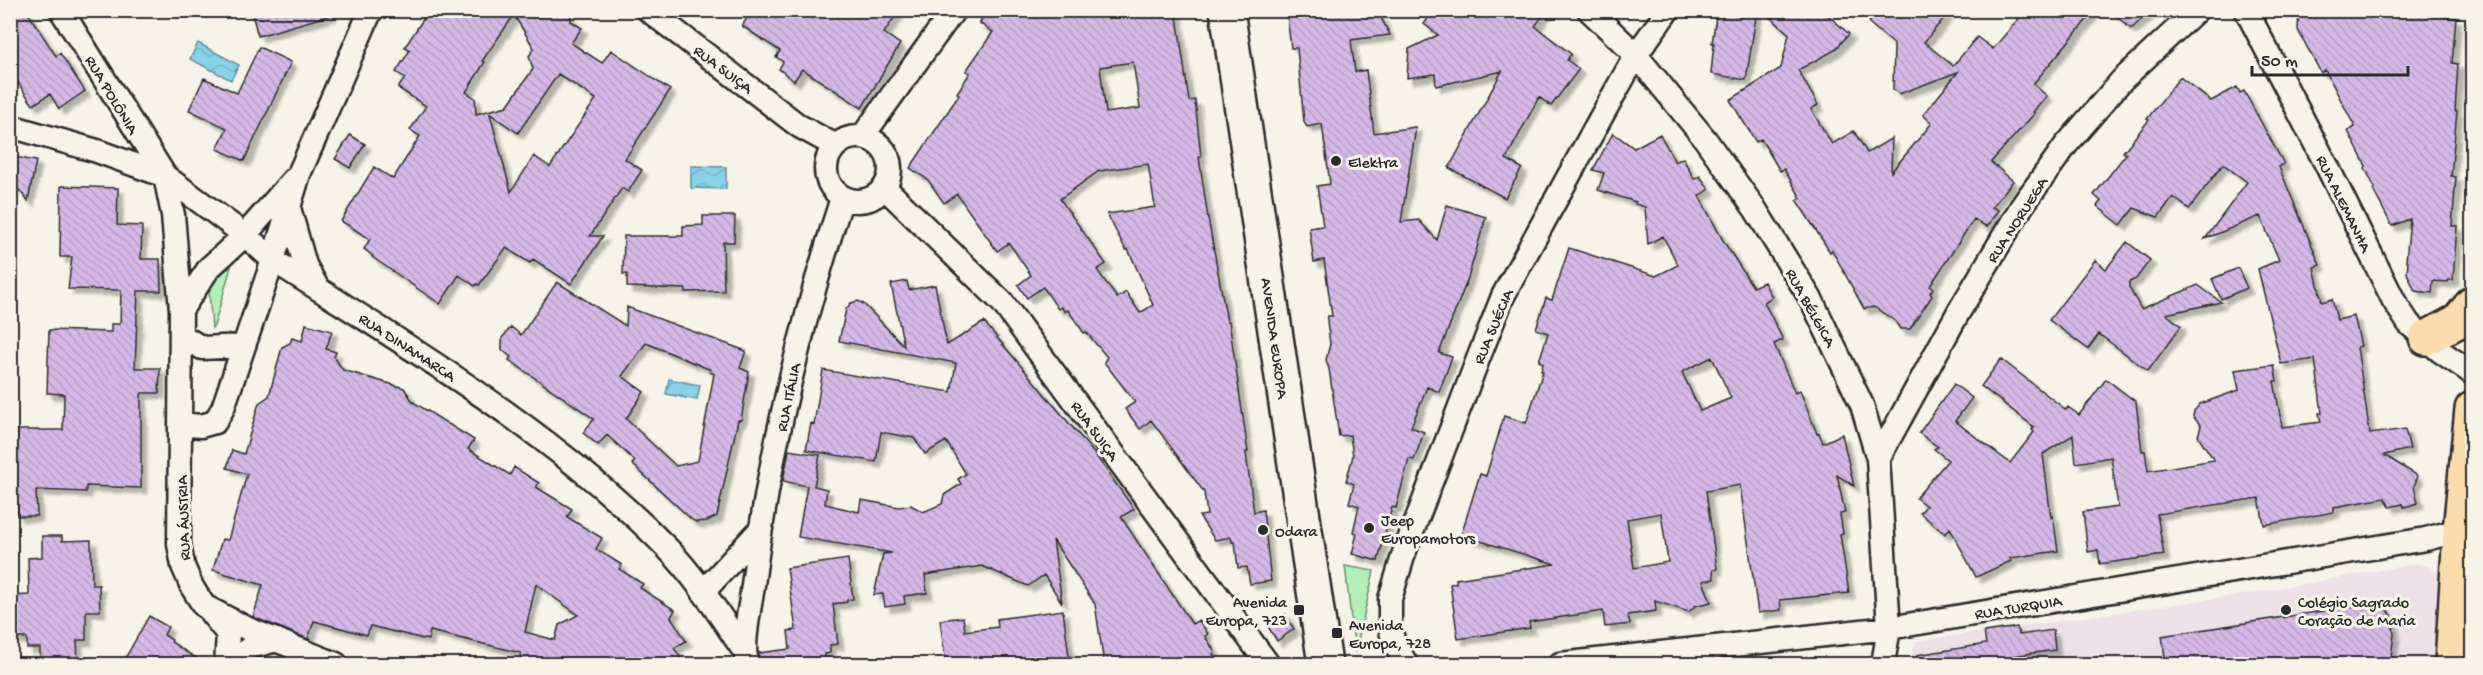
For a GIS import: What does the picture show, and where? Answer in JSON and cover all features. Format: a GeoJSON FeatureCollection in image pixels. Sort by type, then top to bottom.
{"type":"FeatureCollection","features":[{"type":"Feature","properties":{"kind":"main road","name":"AVENIDA EUROPA"},"geometry":{"type":"LineString","coordinates":[[1227,10],[1325,664]]}},
{"type":"Feature","properties":{"kind":"main road"},"geometry":{"type":"LineString","coordinates":[[2426,338],[2458,321],[2472,304]]}},
{"type":"Feature","properties":{"kind":"main road"},"geometry":{"type":"LineString","coordinates":[[2451,664],[2466,529],[2472,409]]}},
{"type":"Feature","properties":{"kind":"street","name":"RUA POLÔNIA"},"geometry":{"type":"LineString","coordinates":[[61,10],[165,176]]}},
{"type":"Feature","properties":{"kind":"street"},"geometry":{"type":"LineString","coordinates":[[180,424],[201,426],[215,422],[223,408],[273,260],[281,205],[298,174],[371,10]]}},
{"type":"Feature","properties":{"kind":"street","name":"RUA SUIÇA"},"geometry":{"type":"LineString","coordinates":[[648,10],[831,152]]}},
{"type":"Feature","properties":{"kind":"street"},"geometry":{"type":"LineString","coordinates":[[868,139],[896,90],[954,10]]}},
{"type":"Feature","properties":{"kind":"street","name":"RUA BÉLGICA"},"geometry":{"type":"LineString","coordinates":[[1589,10],[1636,55],[1705,139],[1755,209],[1812,301],[1862,405],[1878,459],[1889,628],[1883,664]]}},
{"type":"Feature","properties":{"kind":"street","name":"RUA SUÉCIA"},"geometry":{"type":"LineString","coordinates":[[1406,664],[1393,640],[1390,626],[1390,599],[1416,521],[1503,296],[1636,55],[1668,10]]}},
{"type":"Feature","properties":{"kind":"street","name":"RUA NORUEGA"},"geometry":{"type":"LineString","coordinates":[[1878,459],[1958,313],[2022,206],[2066,145],[2122,80],[2197,10]]}},
{"type":"Feature","properties":{"kind":"street","name":"RUA ALEMANHA"},"geometry":{"type":"LineString","coordinates":[[2246,10],[2394,301],[2409,324],[2440,351],[2472,373]]}},
{"type":"Feature","properties":{"kind":"street"},"geometry":{"type":"LineString","coordinates":[[97,151],[116,137],[127,117]]}},
{"type":"Feature","properties":{"kind":"street","name":"RUA DINAMARCA"},"geometry":{"type":"LineString","coordinates":[[10,126],[97,151],[165,176],[245,235],[273,260],[506,411],[561,453],[670,551],[704,592],[746,658]]}},
{"type":"Feature","properties":{"kind":"street"},"geometry":{"type":"LineString","coordinates":[[852,137],[868,139],[884,151],[890,162],[890,176],[880,192],[865,201],[848,200],[833,190],[827,180],[825,169],[831,152],[852,137]]}},
{"type":"Feature","properties":{"kind":"street","name":"RUA ÁUSTRIA"},"geometry":{"type":"LineString","coordinates":[[165,176],[173,215],[181,310],[179,544],[187,577],[204,606],[221,623],[228,634],[227,664]]}},
{"type":"Feature","properties":{"kind":"street","name":"RUA SUIÇA"},"geometry":{"type":"LineString","coordinates":[[880,192],[908,210],[1002,302],[1268,664]]}},
{"type":"Feature","properties":{"kind":"street","name":"RUA ITÁLIA"},"geometry":{"type":"LineString","coordinates":[[746,658],[760,530],[801,332],[820,266],[848,200]]}},
{"type":"Feature","properties":{"kind":"street"},"geometry":{"type":"LineString","coordinates":[[221,217],[281,205]]}},
{"type":"Feature","properties":{"kind":"street"},"geometry":{"type":"LineString","coordinates":[[181,310],[209,268],[281,205]]}},
{"type":"Feature","properties":{"kind":"street"},"geometry":{"type":"LineString","coordinates":[[281,205],[305,265],[317,288]]}},
{"type":"Feature","properties":{"kind":"street"},"geometry":{"type":"LineString","coordinates":[[181,334],[202,348],[243,345]]}},
{"type":"Feature","properties":{"kind":"street","name":"RUA TURQUIA"},"geometry":{"type":"LineString","coordinates":[[1560,664],[1889,628],[2426,539],[2466,529]]}},
{"type":"Feature","properties":{"kind":"street"},"geometry":{"type":"LineString","coordinates":[[704,592],[760,530]]}},
{"type":"Feature","properties":{"kind":"street"},"geometry":{"type":"LineString","coordinates":[[204,606],[248,629],[336,664]]}},
{"type":"Feature","properties":{"kind":"street"},"geometry":{"type":"LineString","coordinates":[[227,664],[251,648],[277,640]]}},
{"type":"Feature","properties":{"kind":"shaded area","name":"Colégio Sagrado Coração de Maria"},"geometry":{"type":"Polygon","coordinates":[[[2415,564],[2430,567],[2437,573],[2436,664],[1909,664],[1916,641],[2253,593],[2415,564]]]}},
{"type":"Feature","properties":{"kind":"green space"},"geometry":{"type":"Polygon","coordinates":[[[231,267],[214,326],[212,328],[208,280],[231,267]]]}},
{"type":"Feature","properties":{"kind":"green space"},"geometry":{"type":"Polygon","coordinates":[[[1345,566],[1374,571],[1355,653],[1345,566]]]}},
{"type":"Feature","properties":{"kind":"water"},"geometry":{"type":"Polygon","coordinates":[[[198,43],[239,65],[231,80],[190,59],[198,43]]]}},
{"type":"Feature","properties":{"kind":"water"},"geometry":{"type":"Polygon","coordinates":[[[691,166],[726,167],[726,189],[691,188],[691,166]]]}},
{"type":"Feature","properties":{"kind":"water"},"geometry":{"type":"Polygon","coordinates":[[[669,379],[700,385],[697,400],[666,394],[669,379]]]}},
{"type":"Feature","properties":{"kind":"building"},"geometry":{"type":"Polygon","coordinates":[[[10,10],[26,10],[56,56],[60,53],[85,91],[59,109],[50,94],[33,105],[10,71],[10,10]]]}},
{"type":"Feature","properties":{"kind":"building"},"geometry":{"type":"Polygon","coordinates":[[[251,10],[331,10],[331,15],[258,36],[251,10]]]}},
{"type":"Feature","properties":{"kind":"building"},"geometry":{"type":"Polygon","coordinates":[[[429,10],[563,10],[571,16],[571,21],[582,28],[571,43],[602,63],[611,50],[670,90],[625,159],[642,170],[628,192],[622,188],[590,236],[603,236],[571,284],[533,259],[530,263],[506,248],[479,285],[475,286],[459,275],[440,304],[372,257],[364,249],[370,239],[341,221],[374,167],[393,179],[420,136],[410,130],[426,106],[398,88],[405,78],[396,72],[410,50],[405,47],[429,10]],[[514,15],[482,61],[485,62],[466,92],[475,98],[476,114],[507,106],[533,69],[529,56],[534,48],[514,15]],[[558,74],[518,133],[490,114],[511,192],[534,156],[550,167],[596,99],[558,74]]]}},
{"type":"Feature","properties":{"kind":"building"},"geometry":{"type":"Polygon","coordinates":[[[752,10],[899,10],[884,33],[900,44],[862,108],[802,69],[794,81],[779,69],[783,62],[776,57],[780,51],[742,26],[752,10]]]}},
{"type":"Feature","properties":{"kind":"building"},"geometry":{"type":"Polygon","coordinates":[[[988,10],[1176,10],[1189,101],[1195,100],[1201,157],[1199,157],[1208,218],[1227,321],[1229,321],[1248,452],[1246,452],[1254,512],[1263,510],[1271,581],[1250,584],[1247,567],[1238,568],[1235,542],[1232,542],[1231,537],[1215,540],[1199,516],[1207,515],[1204,492],[1151,420],[1140,429],[1125,409],[1135,402],[1104,362],[1107,357],[1086,332],[1084,333],[1068,310],[1065,312],[1061,307],[1058,309],[1043,287],[1027,298],[1018,285],[1031,275],[1009,243],[997,251],[957,194],[944,203],[928,180],[910,168],[959,95],[957,93],[970,73],[966,71],[993,32],[979,23],[988,10]],[[1133,62],[1100,67],[1106,113],[1140,108],[1133,62]],[[1148,164],[1099,171],[1060,199],[1106,264],[1097,270],[1117,298],[1126,292],[1140,313],[1153,305],[1128,249],[1126,250],[1107,214],[1155,207],[1148,164]]]}},
{"type":"Feature","properties":{"kind":"building"},"geometry":{"type":"Polygon","coordinates":[[[1311,10],[1377,10],[1390,35],[1351,40],[1355,72],[1366,70],[1374,133],[1416,127],[1401,222],[1419,220],[1437,240],[1447,205],[1486,217],[1468,278],[1439,353],[1452,357],[1439,392],[1427,387],[1411,427],[1424,432],[1414,460],[1409,459],[1396,508],[1392,507],[1378,561],[1352,554],[1357,533],[1353,532],[1359,506],[1349,503],[1354,484],[1346,481],[1353,456],[1350,435],[1339,436],[1326,360],[1330,344],[1327,321],[1328,316],[1332,316],[1324,260],[1314,262],[1309,228],[1323,226],[1317,186],[1330,184],[1322,124],[1307,127],[1304,122],[1297,48],[1291,48],[1287,16],[1311,13],[1311,10]]]}},
{"type":"Feature","properties":{"kind":"building"},"geometry":{"type":"Polygon","coordinates":[[[1434,10],[1547,10],[1535,26],[1571,54],[1567,60],[1579,69],[1551,106],[1539,97],[1506,159],[1522,168],[1505,198],[1449,168],[1502,71],[1436,86],[1435,74],[1407,78],[1409,49],[1438,35],[1424,24],[1434,10]]]}},
{"type":"Feature","properties":{"kind":"building"},"geometry":{"type":"Polygon","coordinates":[[[1717,10],[1757,10],[1746,80],[1711,74],[1714,43],[1712,43],[1717,10]]]}},
{"type":"Feature","properties":{"kind":"building"},"geometry":{"type":"Polygon","coordinates":[[[1762,10],[1822,10],[1849,34],[1835,50],[1798,70],[1818,105],[1811,109],[1832,144],[1854,131],[1867,153],[1892,138],[1891,172],[1932,123],[1923,115],[1958,72],[1899,94],[1893,90],[1894,44],[1869,23],[1879,10],[1951,10],[1924,42],[1953,66],[1977,37],[1993,49],[2026,10],[2095,10],[2033,84],[2047,96],[2033,112],[2035,113],[1991,162],[2013,181],[1992,207],[1998,210],[1987,227],[1974,219],[1930,286],[1933,288],[1930,293],[1932,296],[1910,329],[1900,329],[1895,321],[1874,307],[1864,309],[1832,250],[1830,252],[1797,201],[1801,198],[1784,169],[1780,171],[1761,139],[1756,142],[1730,100],[1781,68],[1789,34],[1762,10]]]}},
{"type":"Feature","properties":{"kind":"building"},"geometry":{"type":"Polygon","coordinates":[[[2110,10],[2152,10],[2131,29],[2110,10]]]}},
{"type":"Feature","properties":{"kind":"building"},"geometry":{"type":"Polygon","coordinates":[[[2299,10],[2445,10],[2445,17],[2456,18],[2452,63],[2458,64],[2455,111],[2457,111],[2451,176],[2456,177],[2452,226],[2457,226],[2453,280],[2433,281],[2432,293],[2415,291],[2407,273],[2408,261],[2406,261],[2410,219],[2392,226],[2373,190],[2375,188],[2366,166],[2348,131],[2355,127],[2325,70],[2321,73],[2298,30],[2299,10]]]}},
{"type":"Feature","properties":{"kind":"building"},"geometry":{"type":"Polygon","coordinates":[[[259,47],[291,62],[244,161],[217,149],[227,128],[189,110],[204,78],[237,93],[259,47]]]}},
{"type":"Feature","properties":{"kind":"building"},"geometry":{"type":"Polygon","coordinates":[[[2180,77],[2211,101],[2237,87],[2240,93],[2244,91],[2284,164],[2279,167],[2320,265],[2314,267],[2322,302],[2332,299],[2337,320],[2354,316],[2361,346],[2357,347],[2370,434],[2405,429],[2410,449],[2384,455],[2418,476],[2414,486],[2418,503],[2404,507],[2403,504],[2390,507],[2385,498],[2334,507],[2334,512],[2264,525],[2259,498],[2157,514],[2164,555],[2100,564],[2098,550],[2088,552],[2083,512],[2118,507],[2111,457],[2076,463],[2073,435],[2043,454],[2058,551],[2010,558],[2011,561],[1976,577],[1950,528],[1945,534],[1920,513],[1926,506],[1916,498],[1948,460],[1934,449],[1938,447],[1919,433],[1954,384],[1972,398],[1955,421],[2010,463],[2034,432],[2032,430],[2034,427],[1981,386],[2001,359],[2066,410],[2068,407],[2079,415],[2106,379],[2136,402],[2142,451],[2145,451],[2148,471],[2214,460],[2198,436],[2201,426],[2193,416],[2194,411],[2200,404],[2239,390],[2235,370],[2274,365],[2277,381],[2274,381],[2282,427],[2321,422],[2319,413],[2322,413],[2315,359],[2281,364],[2258,269],[2279,260],[2260,216],[2205,239],[2247,182],[2223,164],[2189,209],[2173,197],[2158,217],[2134,208],[2121,225],[2097,206],[2101,201],[2094,195],[2126,154],[2123,152],[2149,120],[2147,119],[2180,77]]]}},
{"type":"Feature","properties":{"kind":"building"},"geometry":{"type":"Polygon","coordinates":[[[1613,133],[1634,148],[1660,134],[1675,162],[1683,158],[1694,179],[1700,176],[1709,189],[1699,196],[1724,242],[1753,287],[1764,282],[1772,297],[1764,302],[1783,340],[1774,344],[1795,393],[1800,390],[1817,434],[1819,433],[1823,443],[1842,434],[1854,486],[1837,475],[1845,513],[1840,514],[1843,533],[1840,534],[1849,593],[1780,600],[1781,610],[1758,613],[1740,485],[1706,491],[1717,569],[1713,570],[1714,579],[1703,581],[1711,602],[1695,606],[1689,612],[1655,601],[1656,611],[1628,615],[1630,624],[1605,627],[1603,611],[1529,622],[1530,628],[1458,639],[1450,584],[1456,583],[1456,579],[1555,564],[1461,535],[1480,474],[1486,476],[1504,416],[1526,423],[1543,371],[1541,371],[1543,363],[1539,361],[1548,333],[1536,329],[1546,298],[1552,300],[1569,248],[1656,276],[1678,265],[1663,236],[1648,244],[1645,207],[1598,190],[1604,173],[1593,170],[1613,133]],[[1712,357],[1682,372],[1700,411],[1731,398],[1712,357]],[[1661,513],[1627,519],[1634,568],[1668,562],[1661,513]]]}},
{"type":"Feature","properties":{"kind":"building"},"geometry":{"type":"Polygon","coordinates":[[[350,135],[365,144],[350,168],[335,159],[350,135]]]}},
{"type":"Feature","properties":{"kind":"building"},"geometry":{"type":"Polygon","coordinates":[[[10,156],[36,161],[28,201],[10,179],[10,156]]]}},
{"type":"Feature","properties":{"kind":"building"},"geometry":{"type":"Polygon","coordinates":[[[61,186],[118,188],[117,225],[142,226],[141,259],[160,259],[161,291],[138,291],[135,368],[160,368],[159,393],[142,393],[141,395],[141,488],[86,486],[86,492],[36,490],[37,516],[17,516],[15,430],[63,430],[64,394],[47,393],[49,330],[111,332],[111,324],[120,324],[121,290],[68,289],[72,257],[60,257],[61,186]]]}},
{"type":"Feature","properties":{"kind":"building"},"geometry":{"type":"Polygon","coordinates":[[[703,216],[735,216],[734,242],[723,242],[724,291],[686,292],[686,289],[627,287],[627,274],[623,274],[624,236],[683,236],[683,226],[703,225],[703,216]]]}},
{"type":"Feature","properties":{"kind":"building"},"geometry":{"type":"Polygon","coordinates":[[[2127,242],[2150,260],[2136,279],[2129,282],[2129,287],[2141,309],[2198,285],[2221,302],[2166,314],[2181,326],[2148,371],[2099,334],[2088,349],[2049,320],[2095,260],[2106,269],[2127,242]]]}},
{"type":"Feature","properties":{"kind":"building"},"geometry":{"type":"Polygon","coordinates":[[[2238,268],[2247,288],[2221,299],[2212,279],[2238,268]]]}},
{"type":"Feature","properties":{"kind":"building"},"geometry":{"type":"Polygon","coordinates":[[[907,281],[909,290],[935,285],[947,345],[984,322],[1094,453],[1134,509],[1121,517],[1192,624],[1199,620],[1208,634],[1205,636],[1215,652],[1213,654],[1215,658],[1205,664],[1104,664],[1095,604],[1053,540],[1062,603],[1044,575],[1028,586],[982,566],[925,575],[927,593],[904,596],[905,604],[885,607],[883,594],[874,595],[883,554],[892,553],[798,537],[807,486],[783,481],[789,450],[820,455],[814,486],[827,489],[825,504],[859,512],[861,500],[899,507],[911,505],[923,512],[942,504],[944,495],[961,484],[958,479],[966,474],[946,441],[925,454],[914,438],[881,432],[876,462],[806,450],[811,423],[814,424],[823,370],[951,392],[956,363],[839,341],[846,309],[851,303],[858,301],[864,304],[904,346],[891,284],[907,281]]]}},
{"type":"Feature","properties":{"kind":"building"},"geometry":{"type":"Polygon","coordinates":[[[557,282],[626,326],[627,307],[746,351],[740,368],[749,372],[741,420],[738,420],[717,516],[707,521],[692,520],[632,464],[635,461],[607,435],[598,445],[583,433],[594,419],[509,360],[511,357],[502,350],[502,338],[511,327],[521,335],[557,282]],[[646,343],[622,376],[644,392],[626,419],[676,466],[698,461],[714,374],[710,372],[711,370],[646,343]]]}},
{"type":"Feature","properties":{"kind":"building"},"geometry":{"type":"Polygon","coordinates":[[[306,324],[332,331],[326,349],[336,352],[334,357],[343,370],[404,388],[413,402],[474,440],[468,449],[510,475],[514,467],[539,483],[536,487],[572,509],[567,517],[602,538],[596,549],[622,565],[619,569],[643,584],[640,588],[675,610],[671,617],[686,641],[674,648],[685,664],[518,664],[521,653],[430,631],[428,640],[370,626],[367,635],[314,621],[308,639],[253,617],[263,585],[213,570],[222,539],[228,540],[247,474],[227,468],[232,450],[244,454],[259,403],[269,396],[282,347],[290,343],[292,338],[302,341],[306,324]],[[536,584],[525,632],[555,640],[559,625],[578,615],[536,584]]]}},
{"type":"Feature","properties":{"kind":"building"},"geometry":{"type":"Polygon","coordinates":[[[42,536],[62,536],[62,541],[91,540],[92,585],[99,585],[100,611],[86,611],[86,640],[77,640],[78,664],[40,664],[40,648],[27,648],[27,638],[14,638],[14,632],[10,632],[10,596],[29,595],[28,558],[42,557],[42,536]]]}},
{"type":"Feature","properties":{"kind":"building"},"geometry":{"type":"Polygon","coordinates":[[[848,559],[853,599],[833,604],[838,644],[830,645],[830,653],[825,654],[826,664],[757,664],[759,653],[790,649],[788,631],[796,630],[787,568],[848,559]]]}},
{"type":"Feature","properties":{"kind":"building"},"geometry":{"type":"Polygon","coordinates":[[[2361,605],[2364,608],[2377,605],[2384,607],[2392,615],[2394,635],[2390,664],[2166,664],[2162,636],[2361,605]]]}},
{"type":"Feature","properties":{"kind":"building"},"geometry":{"type":"Polygon","coordinates":[[[1063,610],[1070,664],[946,664],[940,620],[963,617],[965,631],[998,627],[997,619],[1063,610]]]}},
{"type":"Feature","properties":{"kind":"building"},"geometry":{"type":"Polygon","coordinates":[[[1285,614],[1294,629],[1277,641],[1267,625],[1285,614]]]}},
{"type":"Feature","properties":{"kind":"building"},"geometry":{"type":"Polygon","coordinates":[[[149,616],[168,627],[164,635],[172,640],[171,642],[205,664],[122,664],[149,616]]]}},
{"type":"Feature","properties":{"kind":"building"},"geometry":{"type":"Polygon","coordinates":[[[2017,627],[2019,635],[2053,630],[2055,650],[2013,656],[2014,664],[1917,664],[1917,655],[1986,644],[1984,632],[2017,627]]]}},
{"type":"Feature","properties":{"kind":"place","name":"Elektra"},"geometry":{"type":"Point","coordinates":[1336,161]}},
{"type":"Feature","properties":{"kind":"place","name":"Jeep Europamotors"},"geometry":{"type":"Point","coordinates":[1369,528]}},
{"type":"Feature","properties":{"kind":"place","name":"Odara"},"geometry":{"type":"Point","coordinates":[1263,530]}},
{"type":"Feature","properties":{"kind":"place","name":"Avenida Europa, 723"},"geometry":{"type":"Point","coordinates":[1299,610]}},
{"type":"Feature","properties":{"kind":"place","name":"Colégio Sagrado Coração de Maria"},"geometry":{"type":"Point","coordinates":[2286,610]}},
{"type":"Feature","properties":{"kind":"place","name":"Avenida Europa, 728"},"geometry":{"type":"Point","coordinates":[1337,633]}}]}
